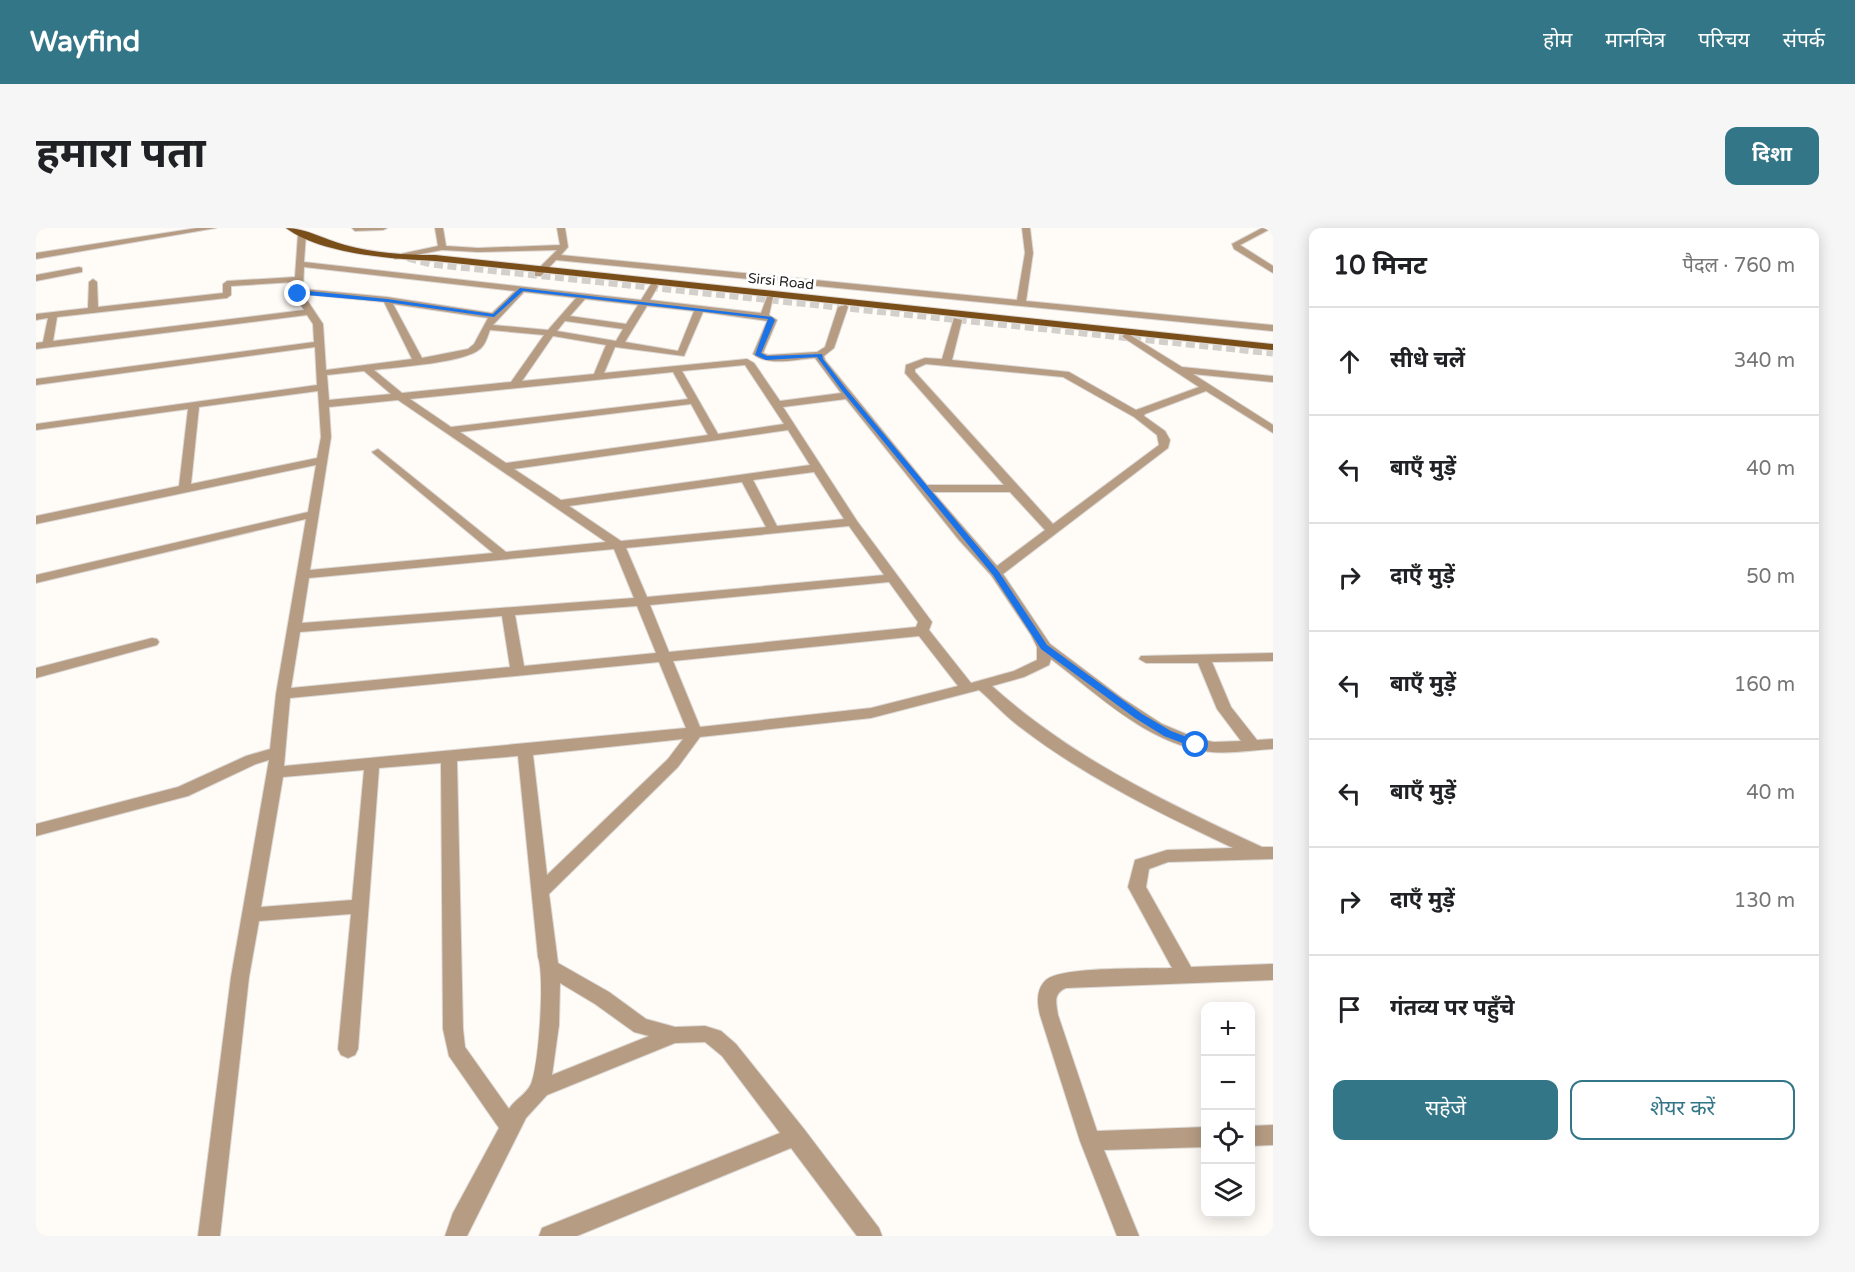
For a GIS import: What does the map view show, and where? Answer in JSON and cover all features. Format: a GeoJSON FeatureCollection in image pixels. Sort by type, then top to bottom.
{"type":"FeatureCollection","features":[{"type":"Feature","properties":{"kind":"main road","name":"Sirsi Road"},"geometry":{"type":"LineString","coordinates":[[296,231],[338,248],[402,257],[435,258],[540,272],[1273,347]]}},
{"type":"Feature","properties":{"kind":"street"},"geometry":{"type":"LineString","coordinates":[[36,256],[212,228]]}},
{"type":"Feature","properties":{"kind":"street"},"geometry":{"type":"LineString","coordinates":[[355,229],[383,228]]}},
{"type":"Feature","properties":{"kind":"street"},"geometry":{"type":"LineString","coordinates":[[439,228],[442,248]]}},
{"type":"Feature","properties":{"kind":"street"},"geometry":{"type":"LineString","coordinates":[[561,228],[564,247]]}},
{"type":"Feature","properties":{"kind":"street"},"geometry":{"type":"LineString","coordinates":[[1021,303],[1029,253],[1026,228]]}},
{"type":"Feature","properties":{"kind":"street"},"geometry":{"type":"LineString","coordinates":[[1268,228],[1236,244],[1237,247],[1273,270]]}},
{"type":"Feature","properties":{"kind":"street"},"geometry":{"type":"LineString","coordinates":[[209,1236],[238,987],[276,772],[283,694],[326,437],[318,324],[309,312],[299,278],[296,231]]}},
{"type":"Feature","properties":{"kind":"street"},"geometry":{"type":"LineString","coordinates":[[386,274],[402,257],[442,248],[478,250],[564,247]]}},
{"type":"Feature","properties":{"kind":"street"},"geometry":{"type":"LineString","coordinates":[[540,272],[564,247]]}},
{"type":"Feature","properties":{"kind":"street"},"geometry":{"type":"LineString","coordinates":[[72,250],[82,280]]}},
{"type":"Feature","properties":{"kind":"street"},"geometry":{"type":"LineString","coordinates":[[555,257],[1273,328]]}},
{"type":"Feature","properties":{"kind":"street"},"geometry":{"type":"LineString","coordinates":[[36,278],[79,270]]}},
{"type":"Feature","properties":{"kind":"street"},"geometry":{"type":"LineString","coordinates":[[36,316],[227,295],[227,284],[386,274],[764,316],[772,320],[758,354],[766,358],[819,355],[829,348],[843,307]]}},
{"type":"Feature","properties":{"kind":"street"},"geometry":{"type":"LineString","coordinates":[[299,278],[387,300],[494,316]]}},
{"type":"Feature","properties":{"kind":"street"},"geometry":{"type":"LineString","coordinates":[[93,282],[93,310]]}},
{"type":"Feature","properties":{"kind":"street"},"geometry":{"type":"LineString","coordinates":[[598,376],[615,344],[629,327],[654,286]]}},
{"type":"Feature","properties":{"kind":"street"},"geometry":{"type":"LineString","coordinates":[[36,427],[194,404],[322,380],[366,368],[441,359],[471,351],[478,346],[486,327],[494,316],[522,289]]}},
{"type":"Feature","properties":{"kind":"street"},"geometry":{"type":"LineString","coordinates":[[514,386],[550,333],[582,296]]}},
{"type":"Feature","properties":{"kind":"street"},"geometry":{"type":"LineString","coordinates":[[764,316],[770,299]]}},
{"type":"Feature","properties":{"kind":"street"},"geometry":{"type":"LineString","coordinates":[[387,300],[418,361]]}},
{"type":"Feature","properties":{"kind":"street"},"geometry":{"type":"LineString","coordinates":[[486,327],[550,333],[681,354],[699,310]]}},
{"type":"Feature","properties":{"kind":"street"},"geometry":{"type":"LineString","coordinates":[[36,346],[309,312]]}},
{"type":"Feature","properties":{"kind":"street"},"geometry":{"type":"LineString","coordinates":[[47,345],[53,314]]}},
{"type":"Feature","properties":{"kind":"street"},"geometry":{"type":"LineString","coordinates":[[564,318],[629,327]]}},
{"type":"Feature","properties":{"kind":"street"},"geometry":{"type":"LineString","coordinates":[[946,362],[957,320]]}},
{"type":"Feature","properties":{"kind":"street"},"geometry":{"type":"LineString","coordinates":[[1127,336],[1273,430]]}},
{"type":"Feature","properties":{"kind":"street"},"geometry":{"type":"LineString","coordinates":[[36,382],[319,344]]}},
{"type":"Feature","properties":{"kind":"street"},"geometry":{"type":"LineString","coordinates":[[819,355],[820,360],[924,489],[996,573],[1044,647],[1167,734],[1196,745],[1227,747],[1273,744]]}},
{"type":"Feature","properties":{"kind":"street"},"geometry":{"type":"LineString","coordinates":[[324,404],[747,362],[852,522],[925,622],[922,630]]}},
{"type":"Feature","properties":{"kind":"street"},"geometry":{"type":"LineString","coordinates":[[996,573],[1164,446],[1166,440],[1138,416],[1065,374],[946,362],[918,363],[910,367],[910,373],[1052,530]]}},
{"type":"Feature","properties":{"kind":"street"},"geometry":{"type":"LineString","coordinates":[[366,368],[402,398],[619,545],[694,733]]}},
{"type":"Feature","properties":{"kind":"street"},"geometry":{"type":"LineString","coordinates":[[676,369],[715,437]]}},
{"type":"Feature","properties":{"kind":"street"},"geometry":{"type":"LineString","coordinates":[[1180,369],[1273,379]]}},
{"type":"Feature","properties":{"kind":"street"},"geometry":{"type":"LineString","coordinates":[[1138,416],[1144,409],[1208,387]]}},
{"type":"Feature","properties":{"kind":"street"},"geometry":{"type":"LineString","coordinates":[[777,405],[849,395]]}},
{"type":"Feature","properties":{"kind":"street"},"geometry":{"type":"LineString","coordinates":[[450,430],[693,401]]}},
{"type":"Feature","properties":{"kind":"street"},"geometry":{"type":"LineString","coordinates":[[185,488],[194,404]]}},
{"type":"Feature","properties":{"kind":"street"},"geometry":{"type":"LineString","coordinates":[[504,466],[789,427]]}},
{"type":"Feature","properties":{"kind":"street"},"geometry":{"type":"LineString","coordinates":[[378,452],[504,556]]}},
{"type":"Feature","properties":{"kind":"street"},"geometry":{"type":"LineString","coordinates":[[36,520],[322,460]]}},
{"type":"Feature","properties":{"kind":"street"},"geometry":{"type":"LineString","coordinates":[[559,504],[816,468]]}},
{"type":"Feature","properties":{"kind":"street"},"geometry":{"type":"LineString","coordinates":[[746,478],[773,529]]}},
{"type":"Feature","properties":{"kind":"street"},"geometry":{"type":"LineString","coordinates":[[924,489],[1014,488]]}},
{"type":"Feature","properties":{"kind":"street"},"geometry":{"type":"LineString","coordinates":[[36,579],[313,514]]}},
{"type":"Feature","properties":{"kind":"street"},"geometry":{"type":"LineString","coordinates":[[303,575],[852,522]]}},
{"type":"Feature","properties":{"kind":"street"},"geometry":{"type":"LineString","coordinates":[[294,628],[640,602],[891,578]]}},
{"type":"Feature","properties":{"kind":"street"},"geometry":{"type":"LineString","coordinates":[[508,612],[518,671]]}},
{"type":"Feature","properties":{"kind":"street"},"geometry":{"type":"LineString","coordinates":[[283,694],[664,658],[913,633],[922,630]]}},
{"type":"Feature","properties":{"kind":"street"},"geometry":{"type":"LineString","coordinates":[[922,630],[975,687],[1054,744],[1141,797],[1266,853]]}},
{"type":"Feature","properties":{"kind":"street"},"geometry":{"type":"LineString","coordinates":[[36,673],[152,642]]}},
{"type":"Feature","properties":{"kind":"street"},"geometry":{"type":"LineString","coordinates":[[276,772],[449,758],[871,713],[975,687],[1033,669],[1044,662],[1044,647]]}},
{"type":"Feature","properties":{"kind":"street"},"geometry":{"type":"LineString","coordinates":[[1146,659],[1273,657]]}},
{"type":"Feature","properties":{"kind":"street"},"geometry":{"type":"LineString","coordinates":[[1203,658],[1224,709],[1252,744]]}},
{"type":"Feature","properties":{"kind":"street"},"geometry":{"type":"LineString","coordinates":[[541,891],[673,763],[694,733]]}},
{"type":"Feature","properties":{"kind":"street"},"geometry":{"type":"LineString","coordinates":[[525,750],[547,957],[551,968],[549,1025],[540,1089]]}},
{"type":"Feature","properties":{"kind":"street"},"geometry":{"type":"LineString","coordinates":[[36,830],[182,792],[251,760],[277,753]]}},
{"type":"Feature","properties":{"kind":"street"},"geometry":{"type":"LineString","coordinates":[[449,758],[453,1018],[456,1050],[510,1127]]}},
{"type":"Feature","properties":{"kind":"street"},"geometry":{"type":"LineString","coordinates":[[348,1049],[372,765]]}},
{"type":"Feature","properties":{"kind":"street"},"geometry":{"type":"LineString","coordinates":[[1185,974],[1137,887],[1141,865],[1167,856],[1266,853]]}},
{"type":"Feature","properties":{"kind":"street"},"geometry":{"type":"LineString","coordinates":[[250,915],[360,906]]}},
{"type":"Feature","properties":{"kind":"street"},"geometry":{"type":"LineString","coordinates":[[551,968],[602,998],[641,1026],[675,1035],[705,1034],[714,1037],[729,1050],[797,1136],[871,1236]]}},
{"type":"Feature","properties":{"kind":"street"},"geometry":{"type":"LineString","coordinates":[[1128,1236],[1090,1141],[1049,1015],[1046,998],[1052,986],[1064,980],[1273,972]]}},
{"type":"Feature","properties":{"kind":"street"},"geometry":{"type":"LineString","coordinates":[[456,1236],[461,1221],[519,1111],[540,1089],[675,1035]]}},
{"type":"Feature","properties":{"kind":"street"},"geometry":{"type":"LineString","coordinates":[[1255,1136],[1273,1135]]}},
{"type":"Feature","properties":{"kind":"street"},"geometry":{"type":"LineString","coordinates":[[550,1236],[797,1136]]}},
{"type":"Feature","properties":{"kind":"street"},"geometry":{"type":"LineString","coordinates":[[1090,1141],[1201,1137]]}},
{"type":"Feature","properties":{"kind":"tunnel"},"geometry":{"type":"LineString","coordinates":[[408,257],[431,263],[1273,352]]}},
{"type":"Feature","properties":{"kind":"route"},"geometry":{"type":"LineString","coordinates":[[298,294],[298,291],[387,300],[494,316],[522,289],[770,318],[772,320],[759,356],[766,358],[819,355],[820,360],[963,537],[996,573],[1044,647],[1139,716],[1167,734],[1196,745]]}}]}
